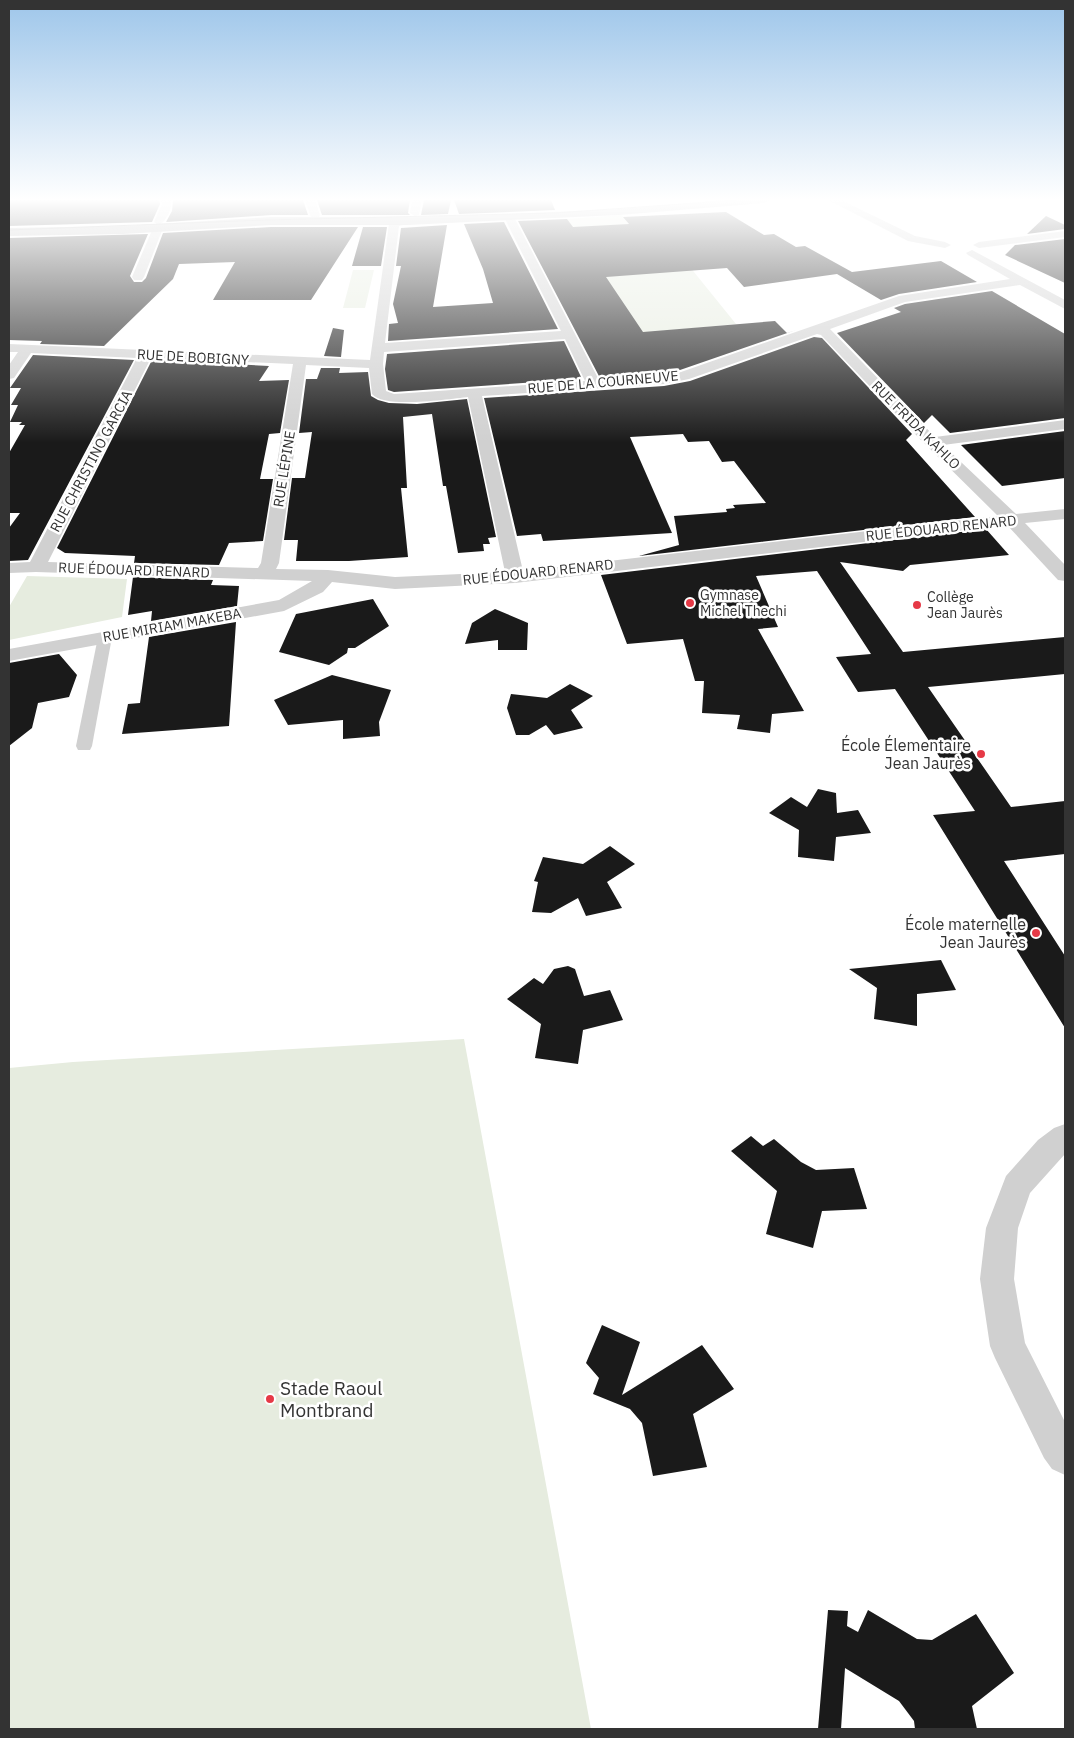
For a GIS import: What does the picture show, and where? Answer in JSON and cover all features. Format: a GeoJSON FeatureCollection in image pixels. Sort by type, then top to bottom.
{"type":"FeatureCollection","features":[{"type":"Feature","properties":{"kind":"street"},"geometry":{"type":"LineString","coordinates":[[376,364],[387,281]]}},
{"type":"Feature","properties":{"kind":"street"},"geometry":{"type":"LineString","coordinates":[[541,281],[594,384]]}},
{"type":"Feature","properties":{"kind":"street"},"geometry":{"type":"LineString","coordinates":[[1023,282],[1065,305]]}},
{"type":"Feature","properties":{"kind":"street","name":"RUE DE LA COURNEUVE"},"geometry":{"type":"LineString","coordinates":[[376,364],[379,394],[393,398],[664,380],[684,376],[903,299],[1023,282]]}},
{"type":"Feature","properties":{"kind":"street","name":"RUE FRIDA KAHLO"},"geometry":{"type":"LineString","coordinates":[[819,330],[826,332],[931,442],[1013,521],[1065,576]]}},
{"type":"Feature","properties":{"kind":"street"},"geometry":{"type":"LineString","coordinates":[[378,348],[567,335]]}},
{"type":"Feature","properties":{"kind":"street","name":"RUE DE BOBIGNY"},"geometry":{"type":"LineString","coordinates":[[9,348],[376,364]]}},
{"type":"Feature","properties":{"kind":"street"},"geometry":{"type":"LineString","coordinates":[[9,375],[28,349]]}},
{"type":"Feature","properties":{"kind":"street","name":"RUE CHRISTINO GARCIA"},"geometry":{"type":"LineString","coordinates":[[36,567],[146,354]]}},
{"type":"Feature","properties":{"kind":"street","name":"RUE LÉPINE"},"geometry":{"type":"LineString","coordinates":[[264,574],[270,563],[300,362]]}},
{"type":"Feature","properties":{"kind":"street"},"geometry":{"type":"LineString","coordinates":[[474,392],[515,577]]}},
{"type":"Feature","properties":{"kind":"street"},"geometry":{"type":"LineString","coordinates":[[931,442],[1065,424]]}},
{"type":"Feature","properties":{"kind":"street","name":"RUE ÉDOUARD RENARD"},"geometry":{"type":"LineString","coordinates":[[9,568],[36,567],[328,576],[394,583],[515,577],[909,530],[1013,521],[1065,514]]}},
{"type":"Feature","properties":{"kind":"street","name":"RUE MIRIAM MAKEBA"},"geometry":{"type":"LineString","coordinates":[[9,655],[284,605],[316,588],[328,576]]}},
{"type":"Feature","properties":{"kind":"street"},"geometry":{"type":"LineString","coordinates":[[84,746],[105,637]]}},
{"type":"Feature","properties":{"kind":"street"},"geometry":{"type":"LineString","coordinates":[[1065,1137],[1049,1149],[1017,1186],[1002,1228],[997,1279],[1008,1346],[1057,1446],[1065,1456]]}},
{"type":"Feature","properties":{"kind":"shaded area"},"geometry":{"type":"Polygon","coordinates":[[[350,281],[371,281],[365,308],[343,308],[350,281]]]}},
{"type":"Feature","properties":{"kind":"shaded area"},"geometry":{"type":"Polygon","coordinates":[[[608,281],[701,281],[736,324],[642,333],[608,281]]]}},
{"type":"Feature","properties":{"kind":"shaded area"},"geometry":{"type":"Polygon","coordinates":[[[27,576],[127,579],[122,617],[9,640],[9,607],[27,576]]]}},
{"type":"Feature","properties":{"kind":"shaded area","name":"Stade Raoul Montbrand"},"geometry":{"type":"Polygon","coordinates":[[[464,1039],[591,1729],[9,1729],[9,1068],[73,1062],[464,1039]]]}},
{"type":"Feature","properties":{"kind":"building"},"geometry":{"type":"Polygon","coordinates":[[[9,281],[171,281],[104,346],[40,344],[42,341],[9,340],[9,281]]]}},
{"type":"Feature","properties":{"kind":"building"},"geometry":{"type":"Polygon","coordinates":[[[224,281],[323,281],[311,300],[213,300],[224,281]]]}},
{"type":"Feature","properties":{"kind":"building"},"geometry":{"type":"Polygon","coordinates":[[[398,281],[437,281],[433,307],[493,303],[487,281],[534,281],[558,329],[388,341],[389,324],[398,323],[393,304],[398,281]]]}},
{"type":"Feature","properties":{"kind":"building"},"geometry":{"type":"Polygon","coordinates":[[[549,281],[609,281],[643,332],[775,321],[787,333],[796,330],[680,370],[664,374],[600,378],[549,281]]]}},
{"type":"Feature","properties":{"kind":"building"},"geometry":{"type":"Polygon","coordinates":[[[739,281],[786,281],[744,287],[739,281]]]}},
{"type":"Feature","properties":{"kind":"building"},"geometry":{"type":"Polygon","coordinates":[[[849,281],[977,282],[899,294],[881,300],[849,281]]]}},
{"type":"Feature","properties":{"kind":"building"},"geometry":{"type":"Polygon","coordinates":[[[992,291],[1065,334],[1065,418],[950,433],[932,415],[924,423],[837,333],[901,312],[894,308],[905,304],[992,291]]]}},
{"type":"Feature","properties":{"kind":"building"},"geometry":{"type":"Polygon","coordinates":[[[333,328],[344,330],[341,357],[324,356],[333,328]]]}},
{"type":"Feature","properties":{"kind":"building"},"geometry":{"type":"Polygon","coordinates":[[[814,337],[822,338],[912,434],[906,440],[975,517],[639,556],[679,545],[674,516],[727,512],[726,509],[735,508],[733,505],[766,503],[734,461],[722,462],[709,441],[688,442],[683,434],[630,437],[672,533],[543,541],[541,534],[517,536],[484,398],[664,386],[690,381],[814,337]]]}},
{"type":"Feature","properties":{"kind":"building"},"geometry":{"type":"Polygon","coordinates":[[[564,341],[582,379],[394,392],[388,390],[385,369],[387,354],[564,341]]]}},
{"type":"Feature","properties":{"kind":"building"},"geometry":{"type":"Polygon","coordinates":[[[33,355],[134,360],[28,560],[9,561],[9,528],[20,513],[9,513],[9,453],[25,425],[19,425],[22,422],[10,422],[18,405],[11,405],[21,388],[10,388],[33,355]]]}},
{"type":"Feature","properties":{"kind":"building"},"geometry":{"type":"Polygon","coordinates":[[[152,360],[269,366],[259,381],[289,380],[280,433],[269,434],[260,479],[273,479],[263,541],[229,543],[219,565],[134,563],[135,556],[65,553],[57,548],[152,360]]]}},
{"type":"Feature","properties":{"kind":"building"},"geometry":{"type":"Polygon","coordinates":[[[321,368],[340,368],[339,373],[368,372],[371,396],[389,403],[417,404],[467,399],[496,537],[488,538],[490,544],[483,544],[484,551],[458,553],[446,486],[443,486],[432,414],[403,417],[407,488],[401,488],[408,557],[349,561],[296,561],[298,540],[284,540],[292,478],[305,478],[312,432],[299,433],[306,379],[317,379],[321,368]]]}},
{"type":"Feature","properties":{"kind":"building"},"geometry":{"type":"Polygon","coordinates":[[[1065,431],[1065,478],[1002,486],[961,445],[1065,431]]]}},
{"type":"Feature","properties":{"kind":"building"},"geometry":{"type":"Polygon","coordinates":[[[986,529],[1009,555],[910,565],[903,571],[840,562],[903,652],[1065,637],[1065,674],[928,687],[1011,807],[1065,801],[1065,854],[1004,861],[1065,956],[1065,1028],[933,815],[975,811],[895,689],[858,692],[836,657],[871,654],[817,571],[756,576],[778,627],[758,629],[804,711],[772,714],[770,733],[737,729],[740,715],[702,713],[704,681],[695,681],[683,639],[627,644],[601,575],[986,529]]]}},
{"type":"Feature","properties":{"kind":"building"},"geometry":{"type":"Polygon","coordinates":[[[133,577],[213,580],[211,585],[239,586],[237,606],[151,621],[152,611],[128,615],[133,577]]]}},
{"type":"Feature","properties":{"kind":"building"},"geometry":{"type":"Polygon","coordinates":[[[373,599],[389,626],[355,648],[348,648],[347,653],[329,665],[279,652],[296,614],[373,599]]]}},
{"type":"Feature","properties":{"kind":"building"},"geometry":{"type":"Polygon","coordinates":[[[495,609],[528,623],[527,650],[498,650],[498,640],[465,644],[472,623],[495,609]]]}},
{"type":"Feature","properties":{"kind":"building"},"geometry":{"type":"Polygon","coordinates":[[[236,622],[229,726],[122,734],[128,704],[140,703],[149,637],[236,622]]]}},
{"type":"Feature","properties":{"kind":"building"},"geometry":{"type":"Polygon","coordinates":[[[59,654],[77,675],[69,697],[38,703],[32,728],[9,746],[9,663],[59,654]]]}},
{"type":"Feature","properties":{"kind":"building"},"geometry":{"type":"Polygon","coordinates":[[[332,675],[391,690],[379,722],[380,736],[343,739],[343,720],[288,725],[274,700],[332,675]]]}},
{"type":"Feature","properties":{"kind":"building"},"geometry":{"type":"Polygon","coordinates":[[[570,684],[593,696],[571,710],[583,728],[554,735],[546,725],[529,735],[516,735],[507,708],[511,694],[547,698],[570,684]]]}},
{"type":"Feature","properties":{"kind":"building"},"geometry":{"type":"Polygon","coordinates":[[[818,789],[836,793],[837,813],[858,810],[871,833],[836,837],[834,861],[798,857],[799,830],[769,813],[791,797],[807,807],[818,789]]]}},
{"type":"Feature","properties":{"kind":"building"},"geometry":{"type":"Polygon","coordinates":[[[610,846],[635,864],[607,882],[622,908],[586,916],[578,898],[551,913],[532,912],[538,882],[534,881],[543,857],[583,864],[610,846]]]}},
{"type":"Feature","properties":{"kind":"building"},"geometry":{"type":"Polygon","coordinates":[[[941,960],[956,990],[917,994],[917,1026],[874,1019],[877,988],[849,969],[941,960]]]}},
{"type":"Feature","properties":{"kind":"building"},"geometry":{"type":"Polygon","coordinates":[[[568,966],[575,969],[584,996],[610,990],[623,1020],[583,1030],[578,1064],[535,1058],[541,1024],[507,999],[534,978],[543,984],[554,969],[568,966]]]}},
{"type":"Feature","properties":{"kind":"building"},"geometry":{"type":"Polygon","coordinates":[[[751,1136],[763,1146],[774,1139],[801,1162],[816,1170],[854,1168],[867,1209],[822,1211],[813,1248],[766,1234],[777,1191],[731,1151],[751,1136]]]}},
{"type":"Feature","properties":{"kind":"building"},"geometry":{"type":"Polygon","coordinates":[[[602,1325],[640,1342],[622,1395],[702,1345],[734,1389],[693,1414],[707,1467],[653,1476],[642,1423],[630,1409],[593,1394],[599,1378],[586,1363],[602,1325]]]}},
{"type":"Feature","properties":{"kind":"building"},"geometry":{"type":"Polygon","coordinates":[[[828,1610],[848,1611],[847,1626],[858,1632],[868,1610],[917,1639],[932,1640],[976,1614],[1014,1673],[972,1706],[977,1729],[915,1729],[914,1721],[899,1701],[845,1668],[841,1729],[818,1729],[828,1610]]]}},
{"type":"Feature","properties":{"kind":"place","name":"Gymnase Michel Thechi"},"geometry":{"type":"Point","coordinates":[690,603]}},
{"type":"Feature","properties":{"kind":"place","name":"Collège Jean Jaurès"},"geometry":{"type":"Point","coordinates":[917,605]}},
{"type":"Feature","properties":{"kind":"place","name":"École Élementaire Jean Jaurès"},"geometry":{"type":"Point","coordinates":[981,754]}},
{"type":"Feature","properties":{"kind":"place","name":"École maternelle Jean Jaurès"},"geometry":{"type":"Point","coordinates":[1036,933]}},
{"type":"Feature","properties":{"kind":"place","name":"Stade Raoul Montbrand"},"geometry":{"type":"Point","coordinates":[270,1399]}}]}
